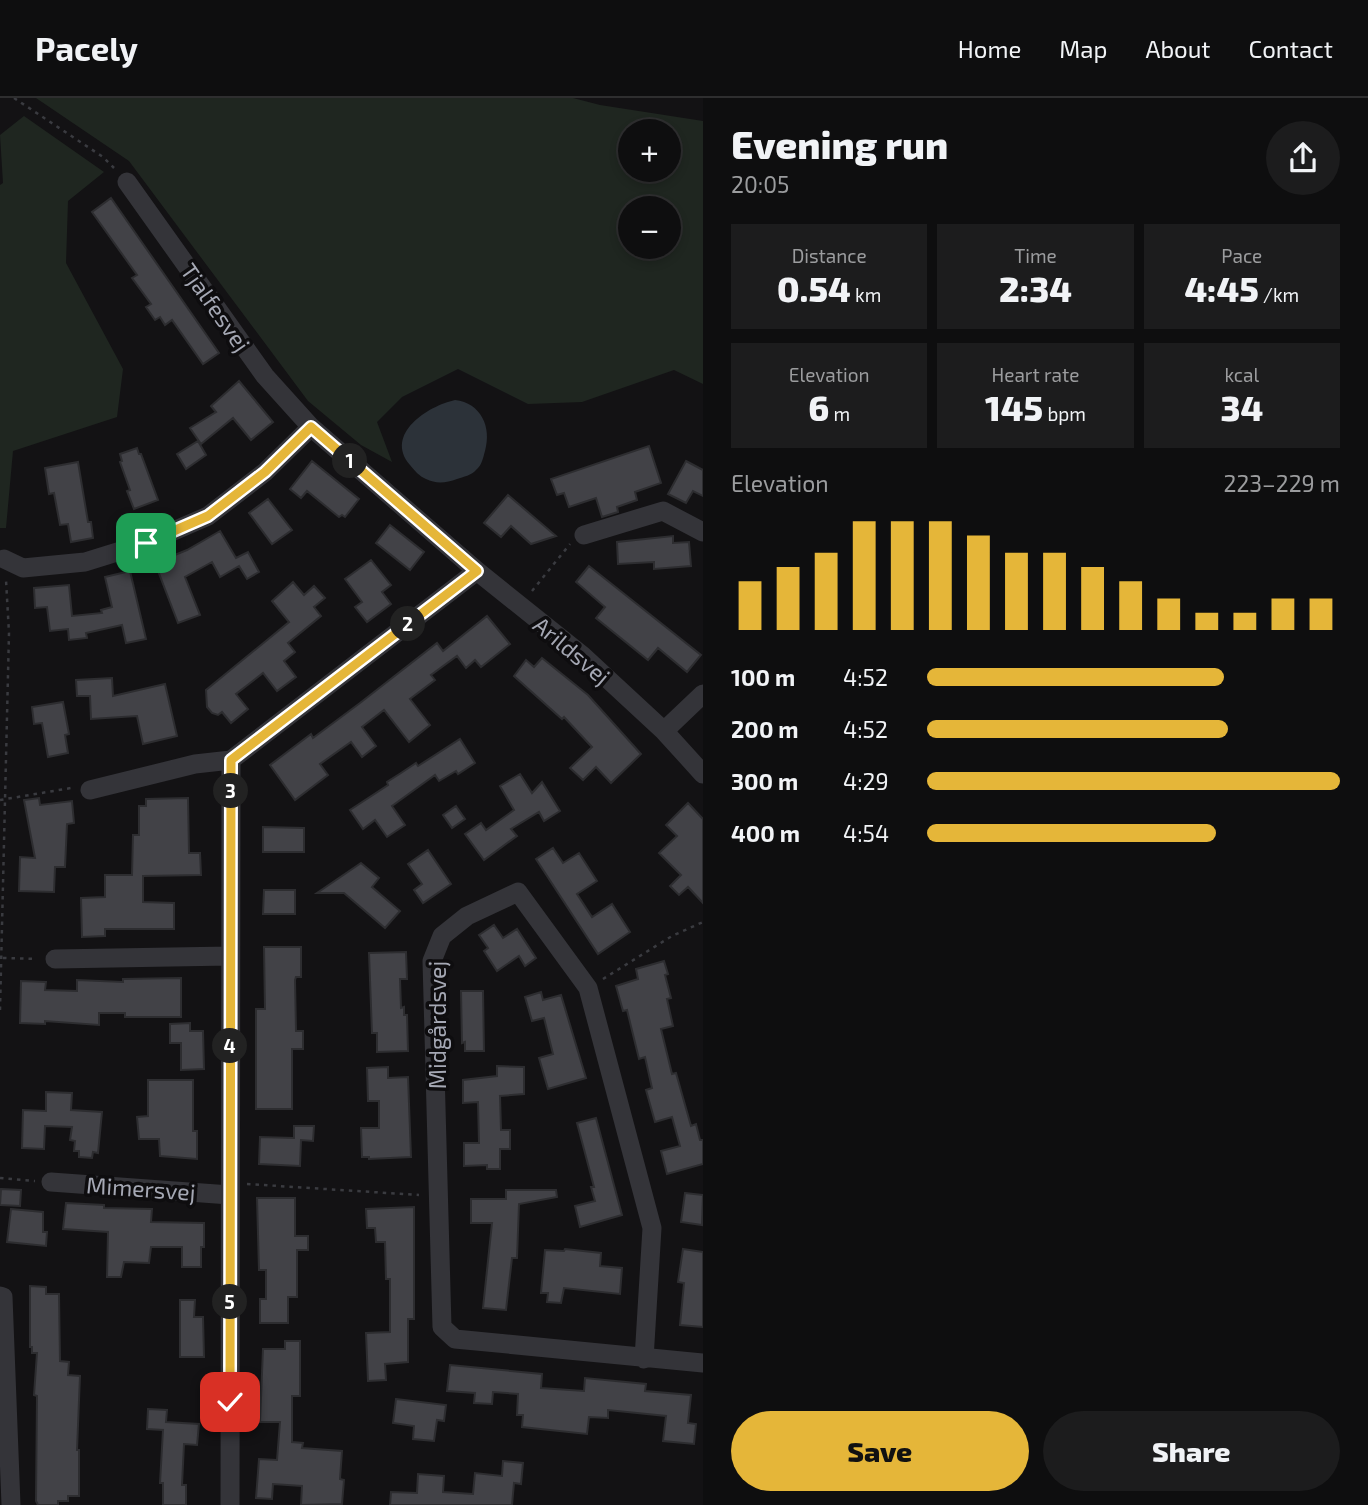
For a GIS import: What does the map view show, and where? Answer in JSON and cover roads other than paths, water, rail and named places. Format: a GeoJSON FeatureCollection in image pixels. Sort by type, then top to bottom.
{"type":"FeatureCollection","features":[{"type":"Feature","properties":{"kind":"street","name":"Tjalfesvej"},"geometry":{"type":"LineString","coordinates":[[127,181],[265,376],[311,427],[477,571]]}},
{"type":"Feature","properties":{"kind":"street"},"geometry":{"type":"LineString","coordinates":[[4,559],[23,568],[85,562],[146,543],[208,516],[265,472],[311,427]]}},
{"type":"Feature","properties":{"kind":"street"},"geometry":{"type":"LineString","coordinates":[[584,535],[663,511],[703,532]]}},
{"type":"Feature","properties":{"kind":"street"},"geometry":{"type":"LineString","coordinates":[[90,790],[195,764],[231,760],[477,571]]}},
{"type":"Feature","properties":{"kind":"street","name":"Arildsvej"},"geometry":{"type":"LineString","coordinates":[[477,571],[583,656],[664,731],[703,774]]}},
{"type":"Feature","properties":{"kind":"street"},"geometry":{"type":"LineString","coordinates":[[664,731],[703,694]]}},
{"type":"Feature","properties":{"kind":"street","name":"Mimersvej"},"geometry":{"type":"LineString","coordinates":[[229,1505],[231,760]]}},
{"type":"Feature","properties":{"kind":"street","name":"Midgårdsvej"},"geometry":{"type":"LineString","coordinates":[[644,1359],[652,1228],[588,988],[518,892],[467,916],[442,936],[432,961],[442,1327],[455,1339],[644,1359],[703,1363]]}},
{"type":"Feature","properties":{"kind":"street"},"geometry":{"type":"LineString","coordinates":[[55,959],[230,956]]}},
{"type":"Feature","properties":{"kind":"street","name":"Mimersvej"},"geometry":{"type":"LineString","coordinates":[[51,1182],[230,1189]]}},
{"type":"Feature","properties":{"kind":"street"},"geometry":{"type":"LineString","coordinates":[[0,1296],[3,1297],[11,1505]]}}]}
